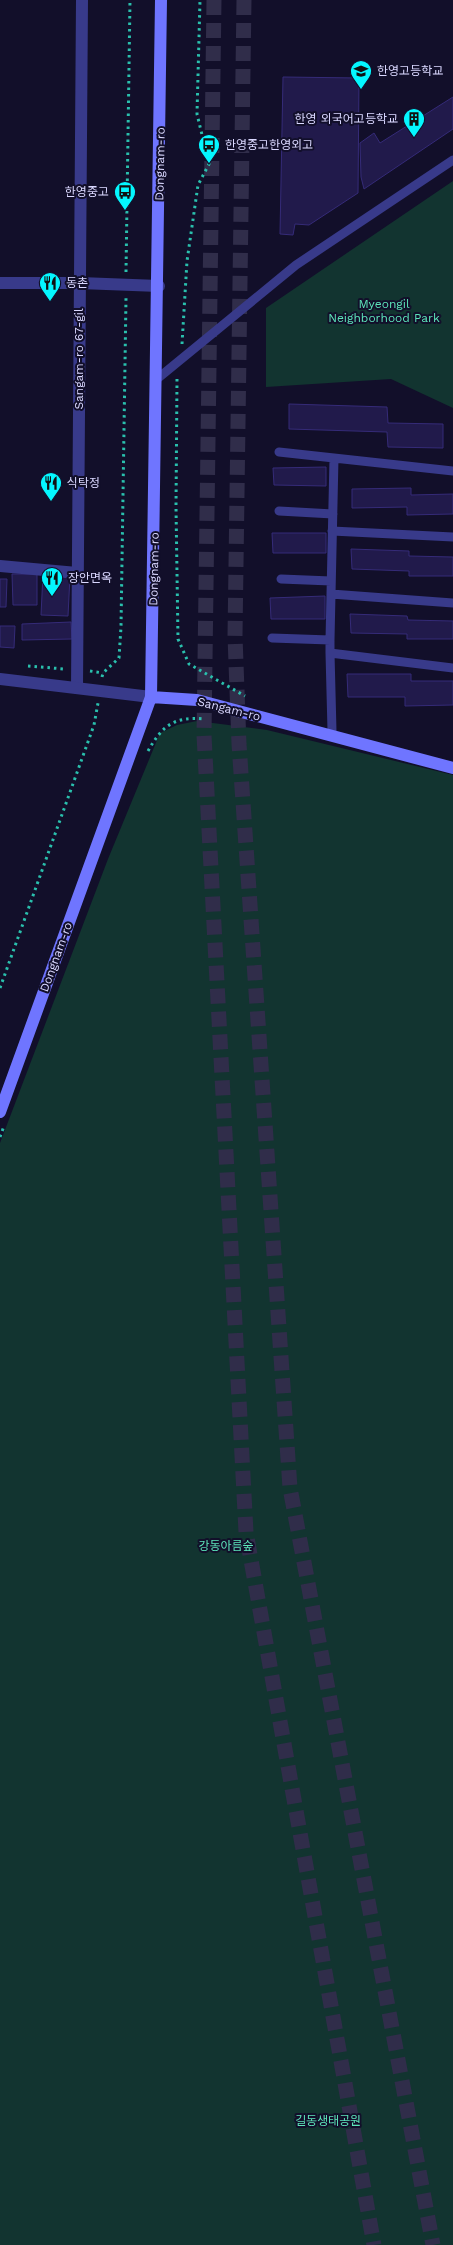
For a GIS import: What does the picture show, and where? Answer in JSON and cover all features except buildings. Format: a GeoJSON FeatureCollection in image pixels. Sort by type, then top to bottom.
{"type":"FeatureCollection","features":[{"type":"Feature","properties":{"kind":"main road","name":"Dongnam-ro"},"geometry":{"type":"LineString","coordinates":[[4,1115],[151,697],[159,286],[161,0]]}},
{"type":"Feature","properties":{"kind":"main road","name":"Sangam-ro"},"geometry":{"type":"LineString","coordinates":[[151,697],[197,700],[453,768]]}},
{"type":"Feature","properties":{"kind":"street","name":"Sangam-ro 67-gil"},"geometry":{"type":"LineString","coordinates":[[76,688],[82,0]]}},
{"type":"Feature","properties":{"kind":"street"},"geometry":{"type":"LineString","coordinates":[[0,283],[80,283],[159,286]]}},
{"type":"Feature","properties":{"kind":"street"},"geometry":{"type":"LineString","coordinates":[[0,566],[77,573]]}},
{"type":"Feature","properties":{"kind":"street","name":"Sangam-ro"},"geometry":{"type":"LineString","coordinates":[[0,679],[151,697]]}},
{"type":"Feature","properties":{"kind":"lane"},"geometry":{"type":"LineString","coordinates":[[157,379],[296,265],[453,160]]}},
{"type":"Feature","properties":{"kind":"lane"},"geometry":{"type":"LineString","coordinates":[[279,452],[453,471]]}},
{"type":"Feature","properties":{"kind":"lane"},"geometry":{"type":"LineString","coordinates":[[332,730],[330,640],[334,458]]}},
{"type":"Feature","properties":{"kind":"lane"},"geometry":{"type":"LineString","coordinates":[[279,511],[333,514]]}},
{"type":"Feature","properties":{"kind":"lane"},"geometry":{"type":"LineString","coordinates":[[332,531],[453,537]]}},
{"type":"Feature","properties":{"kind":"lane"},"geometry":{"type":"LineString","coordinates":[[280,579],[331,581]]}},
{"type":"Feature","properties":{"kind":"lane"},"geometry":{"type":"LineString","coordinates":[[331,594],[453,603]]}},
{"type":"Feature","properties":{"kind":"lane"},"geometry":{"type":"LineString","coordinates":[[272,638],[330,640]]}},
{"type":"Feature","properties":{"kind":"lane"},"geometry":{"type":"LineString","coordinates":[[330,652],[453,668]]}},
{"type":"Feature","properties":{"kind":"path"},"geometry":{"type":"LineString","coordinates":[[0,988],[94,725],[103,672],[119,658],[122,627],[130,0]]}},
{"type":"Feature","properties":{"kind":"path"},"geometry":{"type":"LineString","coordinates":[[184,653],[178,639],[176,516],[178,368],[187,261],[198,185],[209,164],[197,114],[200,0]]}},
{"type":"Feature","properties":{"kind":"path"},"geometry":{"type":"LineString","coordinates":[[19,665],[103,672]]}},
{"type":"Feature","properties":{"kind":"path"},"geometry":{"type":"LineString","coordinates":[[148,753],[159,731],[184,717],[208,719]]}},
{"type":"Feature","properties":{"kind":"path"},"geometry":{"type":"LineString","coordinates":[[0,1137],[4,1115]]}},
{"type":"Feature","properties":{"kind":"green space","name":"Myeongil Neighborhood Park"},"geometry":{"type":"Polygon","coordinates":[[[453,181],[453,408],[391,379],[266,387],[266,308],[453,181]]]}},
{"type":"Feature","properties":{"kind":"green space","name":"강동아름숲"},"geometry":{"type":"Polygon","coordinates":[[[197,721],[267,730],[453,775],[453,2245],[0,2245],[0,1143],[108,859],[160,733],[177,725],[197,721]]]}},
{"type":"Feature","properties":{"kind":"tunnel"},"geometry":{"type":"LineString","coordinates":[[214,0],[204,735],[246,1532],[374,2245]]}},
{"type":"Feature","properties":{"kind":"tunnel"},"geometry":{"type":"LineString","coordinates":[[244,0],[235,636],[239,744],[290,1488],[433,2245]]}},
{"type":"Feature","properties":{"kind":"place","name":"한영고등학교"},"geometry":{"type":"Point","coordinates":[361,90]}},
{"type":"Feature","properties":{"kind":"place","name":"한영 외국어고등학교"},"geometry":{"type":"Point","coordinates":[414,138]}},
{"type":"Feature","properties":{"kind":"place","name":"한영중고한영외고"},"geometry":{"type":"Point","coordinates":[209,164]}},
{"type":"Feature","properties":{"kind":"place","name":"한영중고"},"geometry":{"type":"Point","coordinates":[125,211]}},
{"type":"Feature","properties":{"kind":"place","name":"동촌"},"geometry":{"type":"Point","coordinates":[50,302]}},
{"type":"Feature","properties":{"kind":"place","name":"식탁정"},"geometry":{"type":"Point","coordinates":[51,502]}},
{"type":"Feature","properties":{"kind":"place","name":"장안면옥"},"geometry":{"type":"Point","coordinates":[52,597]}},
{"type":"Feature","properties":{"kind":"park label","name":"길동생태공원"},"geometry":{"type":"Point","coordinates":[328,2121]}}]}
